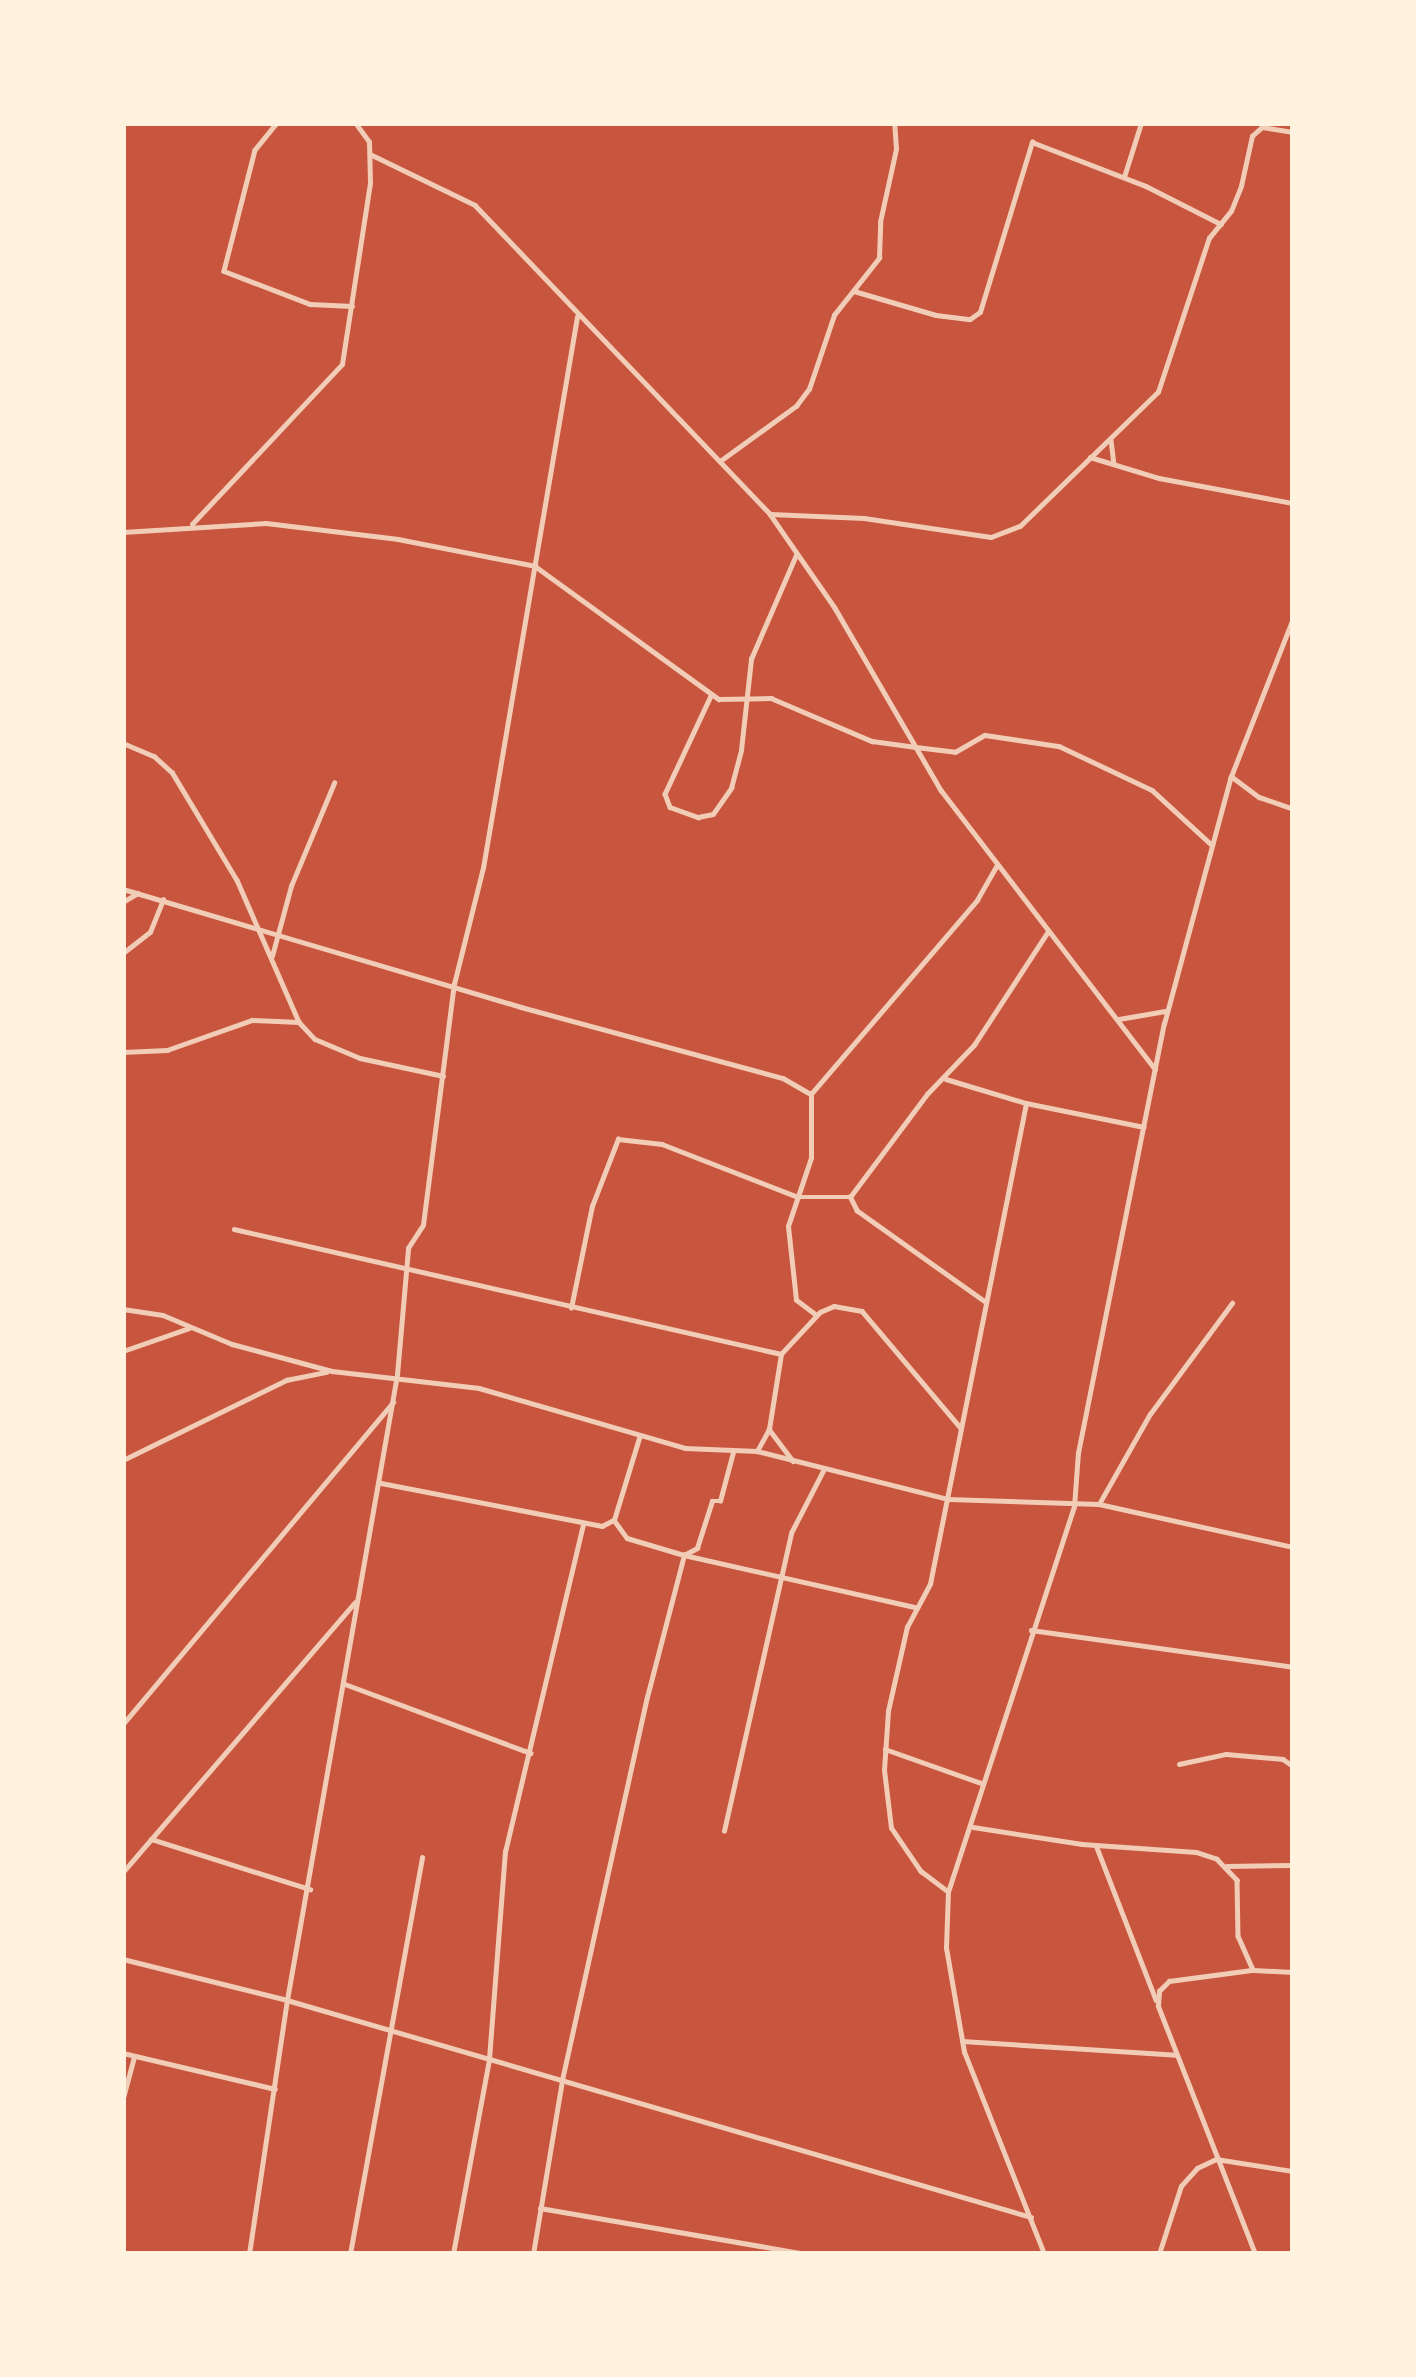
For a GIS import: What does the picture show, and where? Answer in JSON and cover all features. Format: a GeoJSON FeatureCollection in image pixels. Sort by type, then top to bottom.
{"type":"FeatureCollection","features":[{"type":"Feature","properties":{"kind":"street"},"geometry":{"type":"LineString","coordinates":[[277,123],[255,150],[224,271],[310,304],[352,307]]}},
{"type":"Feature","properties":{"kind":"street"},"geometry":{"type":"LineString","coordinates":[[192,524],[337,373],[352,307],[370,154],[369,142],[355,123]]}},
{"type":"Feature","properties":{"kind":"street"},"geometry":{"type":"LineString","coordinates":[[720,460],[796,406],[808,389],[823,337],[883,248],[880,222],[896,149],[894,123]]}},
{"type":"Feature","properties":{"kind":"street"},"geometry":{"type":"LineString","coordinates":[[1124,177],[1141,123]]}},
{"type":"Feature","properties":{"kind":"street"},"geometry":{"type":"LineString","coordinates":[[770,514],[864,518],[991,537],[1020,526],[1138,417],[1162,383],[1203,253],[1241,186],[1252,136],[1262,127],[1292,128]]}},
{"type":"Feature","properties":{"kind":"street"},"geometry":{"type":"LineString","coordinates":[[854,291],[970,319],[985,302],[1028,146],[1038,141],[1221,224]]}},
{"type":"Feature","properties":{"kind":"street"},"geometry":{"type":"LineString","coordinates":[[370,154],[475,205],[770,514],[997,866],[1155,1069]]}},
{"type":"Feature","properties":{"kind":"street"},"geometry":{"type":"LineString","coordinates":[[249,2254],[287,2000],[398,1375],[408,1248],[422,1225],[430,1181],[454,984],[483,868],[577,317]]}},
{"type":"Feature","properties":{"kind":"street"},"geometry":{"type":"LineString","coordinates":[[1111,440],[1114,463]]}},
{"type":"Feature","properties":{"kind":"street"},"geometry":{"type":"LineString","coordinates":[[1090,457],[1159,478],[1293,503]]}},
{"type":"Feature","properties":{"kind":"street"},"geometry":{"type":"LineString","coordinates":[[123,532],[192,524],[266,523],[398,539],[535,566],[711,696],[797,705],[849,733],[916,747],[956,752],[985,735],[1059,746],[1152,790],[1212,844]]}},
{"type":"Feature","properties":{"kind":"street"},"geometry":{"type":"LineString","coordinates":[[711,696],[664,794],[670,807],[698,817],[713,814],[731,788],[751,659],[797,552]]}},
{"type":"Feature","properties":{"kind":"street"},"geometry":{"type":"LineString","coordinates":[[1044,2254],[962,2041],[946,1948],[948,1892],[1074,1507],[1078,1453],[1168,1010],[1231,776],[1293,618]]}},
{"type":"Feature","properties":{"kind":"street"},"geometry":{"type":"LineString","coordinates":[[123,743],[154,756],[172,772],[237,880],[299,1022],[315,1039],[360,1058],[443,1076]]}},
{"type":"Feature","properties":{"kind":"street"},"geometry":{"type":"LineString","coordinates":[[1231,776],[1259,797],[1293,809]]}},
{"type":"Feature","properties":{"kind":"street"},"geometry":{"type":"LineString","coordinates":[[272,956],[334,783]]}},
{"type":"Feature","properties":{"kind":"street"},"geometry":{"type":"LineString","coordinates":[[817,1316],[796,1300],[790,1278],[788,1226],[811,1158],[811,1094],[976,900],[997,866]]}},
{"type":"Feature","properties":{"kind":"street"},"geometry":{"type":"LineString","coordinates":[[123,889],[543,1014],[783,1078],[811,1094]]}},
{"type":"Feature","properties":{"kind":"street"},"geometry":{"type":"LineString","coordinates":[[123,902],[138,893]]}},
{"type":"Feature","properties":{"kind":"street"},"geometry":{"type":"LineString","coordinates":[[123,952],[150,932],[163,899]]}},
{"type":"Feature","properties":{"kind":"street"},"geometry":{"type":"LineString","coordinates":[[850,1197],[927,1094],[946,1079],[1049,931]]}},
{"type":"Feature","properties":{"kind":"street"},"geometry":{"type":"LineString","coordinates":[[1119,1019],[1147,1018],[1168,1010]]}},
{"type":"Feature","properties":{"kind":"street"},"geometry":{"type":"LineString","coordinates":[[123,1052],[167,1050],[252,1020],[299,1022]]}},
{"type":"Feature","properties":{"kind":"street"},"geometry":{"type":"LineString","coordinates":[[946,1079],[1026,1103],[1145,1127]]}},
{"type":"Feature","properties":{"kind":"street"},"geometry":{"type":"LineString","coordinates":[[948,1892],[921,1872],[891,1828],[885,1749],[893,1671],[931,1584],[1026,1103]]}},
{"type":"Feature","properties":{"kind":"street"},"geometry":{"type":"LineString","coordinates":[[571,1308],[592,1206],[619,1139],[662,1144],[798,1197],[850,1197]]}},
{"type":"Feature","properties":{"kind":"street"},"geometry":{"type":"LineString","coordinates":[[850,1197],[857,1211],[985,1302]]}},
{"type":"Feature","properties":{"kind":"street"},"geometry":{"type":"LineString","coordinates":[[234,1228],[408,1272],[781,1354]]}},
{"type":"Feature","properties":{"kind":"street"},"geometry":{"type":"LineString","coordinates":[[1099,1504],[1150,1414],[1232,1303]]}},
{"type":"Feature","properties":{"kind":"street"},"geometry":{"type":"LineString","coordinates":[[757,1451],[769,1429],[781,1354],[817,1316],[834,1306],[862,1311],[960,1427]]}},
{"type":"Feature","properties":{"kind":"street"},"geometry":{"type":"LineString","coordinates":[[123,1309],[163,1315],[232,1344],[332,1371],[398,1375],[479,1388],[639,1438],[733,1452],[757,1451],[948,1499],[1074,1507],[1099,1504],[1293,1547]]}},
{"type":"Feature","properties":{"kind":"street"},"geometry":{"type":"LineString","coordinates":[[123,1351],[195,1327]]}},
{"type":"Feature","properties":{"kind":"street"},"geometry":{"type":"LineString","coordinates":[[123,1460],[286,1380],[332,1371]]}},
{"type":"Feature","properties":{"kind":"street"},"geometry":{"type":"LineString","coordinates":[[123,1724],[393,1402]]}},
{"type":"Feature","properties":{"kind":"street"},"geometry":{"type":"LineString","coordinates":[[769,1429],[794,1461]]}},
{"type":"Feature","properties":{"kind":"street"},"geometry":{"type":"LineString","coordinates":[[614,1520],[639,1438]]}},
{"type":"Feature","properties":{"kind":"street"},"geometry":{"type":"LineString","coordinates":[[533,2254],[562,2080],[684,1555],[697,1548],[712,1501],[720,1501],[733,1452]]}},
{"type":"Feature","properties":{"kind":"street"},"geometry":{"type":"LineString","coordinates":[[724,1831],[791,1533],[823,1471]]}},
{"type":"Feature","properties":{"kind":"street"},"geometry":{"type":"LineString","coordinates":[[379,1483],[583,1525],[614,1520]]}},
{"type":"Feature","properties":{"kind":"street"},"geometry":{"type":"LineString","coordinates":[[614,1520],[627,1538],[684,1555],[781,1572],[918,1607]]}},
{"type":"Feature","properties":{"kind":"street"},"geometry":{"type":"LineString","coordinates":[[453,2254],[489,2059],[505,1852],[583,1525]]}},
{"type":"Feature","properties":{"kind":"street"},"geometry":{"type":"LineString","coordinates":[[123,1872],[358,1599]]}},
{"type":"Feature","properties":{"kind":"street"},"geometry":{"type":"LineString","coordinates":[[1031,1630],[1293,1667]]}},
{"type":"Feature","properties":{"kind":"street"},"geometry":{"type":"LineString","coordinates":[[345,1684],[531,1753]]}},
{"type":"Feature","properties":{"kind":"street"},"geometry":{"type":"LineString","coordinates":[[885,1749],[983,1783]]}},
{"type":"Feature","properties":{"kind":"street"},"geometry":{"type":"LineString","coordinates":[[1178,1764],[1226,1754],[1283,1759],[1293,1766]]}},
{"type":"Feature","properties":{"kind":"street"},"geometry":{"type":"LineString","coordinates":[[973,1827],[1196,1852],[1227,1866],[1293,1865]]}},
{"type":"Feature","properties":{"kind":"street"},"geometry":{"type":"LineString","coordinates":[[152,1839],[310,1889]]}},
{"type":"Feature","properties":{"kind":"street"},"geometry":{"type":"LineString","coordinates":[[1096,1844],[1256,2254]]}},
{"type":"Feature","properties":{"kind":"street"},"geometry":{"type":"LineString","coordinates":[[350,2254],[422,1857]]}},
{"type":"Feature","properties":{"kind":"street"},"geometry":{"type":"LineString","coordinates":[[1227,1866],[1237,1880],[1238,1936],[1253,1970]]}},
{"type":"Feature","properties":{"kind":"street"},"geometry":{"type":"LineString","coordinates":[[123,1959],[287,2000],[1031,2217]]}},
{"type":"Feature","properties":{"kind":"street"},"geometry":{"type":"LineString","coordinates":[[1158,2006],[1159,1991],[1169,1982],[1253,1970],[1293,1972]]}},
{"type":"Feature","properties":{"kind":"street"},"geometry":{"type":"LineString","coordinates":[[962,2041],[1176,2055]]}},
{"type":"Feature","properties":{"kind":"street"},"geometry":{"type":"LineString","coordinates":[[123,2053],[276,2089]]}},
{"type":"Feature","properties":{"kind":"street"},"geometry":{"type":"LineString","coordinates":[[123,2098],[134,2056]]}},
{"type":"Feature","properties":{"kind":"street"},"geometry":{"type":"LineString","coordinates":[[1159,2254],[1181,2186],[1216,2158],[1293,2171]]}},
{"type":"Feature","properties":{"kind":"street"},"geometry":{"type":"LineString","coordinates":[[540,2208],[805,2254]]}}]}
